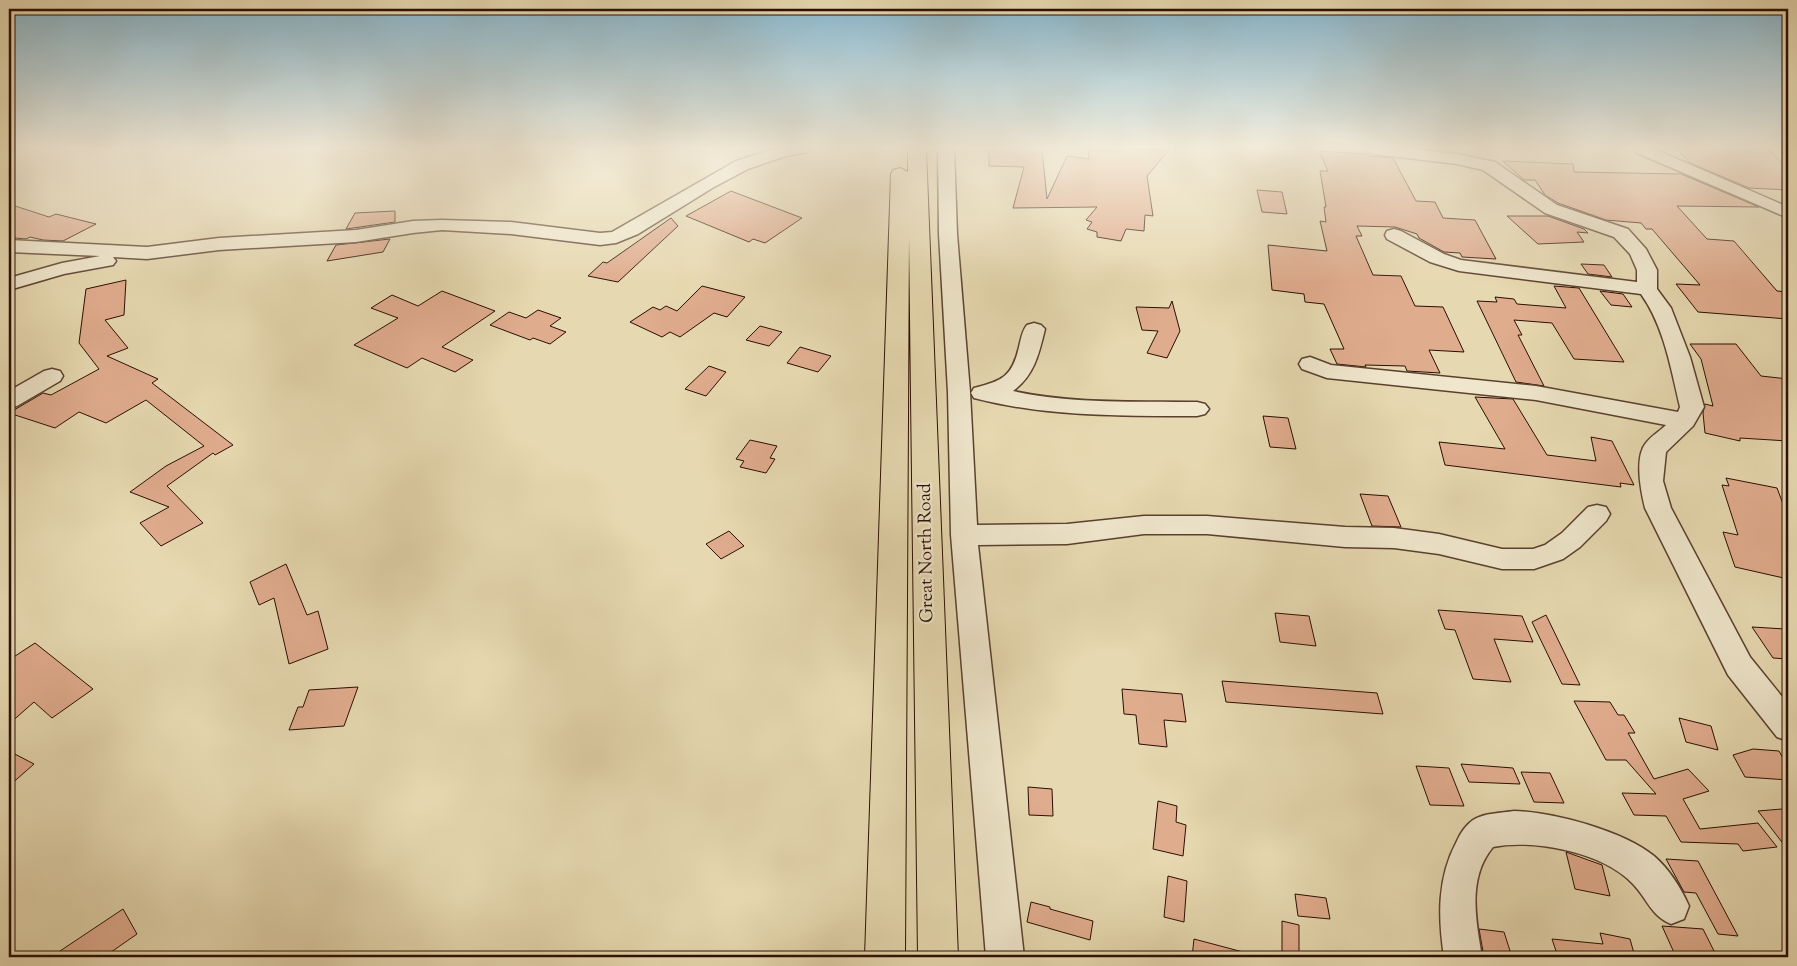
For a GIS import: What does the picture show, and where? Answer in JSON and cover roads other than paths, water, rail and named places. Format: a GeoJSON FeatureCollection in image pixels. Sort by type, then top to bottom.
{"type":"FeatureCollection","features":[{"type":"Feature","properties":{"kind":"main road","name":"Great North Road"},"geometry":{"type":"LineString","coordinates":[[885,957],[899,194]]}},
{"type":"Feature","properties":{"kind":"main road","name":"Great North Road"},"geometry":{"type":"LineString","coordinates":[[918,194],[938,957]]}},
{"type":"Feature","properties":{"kind":"street"},"geometry":{"type":"LineString","coordinates":[[9,284],[62,269],[147,253],[229,243],[356,236],[412,227],[442,225],[511,228],[600,239],[616,237],[654,217],[690,194]]}},
{"type":"Feature","properties":{"kind":"street"},"geometry":{"type":"LineString","coordinates":[[947,194],[959,392],[964,534],[1005,957]]}},
{"type":"Feature","properties":{"kind":"street"},"geometry":{"type":"LineString","coordinates":[[1529,194],[1551,209],[1621,233],[1639,253],[1647,270],[1647,289],[1661,308],[1679,357],[1692,407],[1685,421],[1654,449],[1651,481],[1658,508],[1739,666],[1788,727]]}},
{"type":"Feature","properties":{"kind":"street"},"geometry":{"type":"LineString","coordinates":[[1743,194],[1788,214]]}},
{"type":"Feature","properties":{"kind":"street"},"geometry":{"type":"LineString","coordinates":[[1394,235],[1436,258],[1459,265],[1647,289]]}},
{"type":"Feature","properties":{"kind":"street"},"geometry":{"type":"LineString","coordinates":[[9,246],[147,253]]}},
{"type":"Feature","properties":{"kind":"street"},"geometry":{"type":"LineString","coordinates":[[992,394],[1012,381],[1024,367],[1034,330]]}},
{"type":"Feature","properties":{"kind":"street"},"geometry":{"type":"LineString","coordinates":[[1310,364],[1327,370],[1536,393],[1685,421]]}},
{"type":"Feature","properties":{"kind":"street"},"geometry":{"type":"LineString","coordinates":[[9,401],[52,376]]}},
{"type":"Feature","properties":{"kind":"street"},"geometry":{"type":"LineString","coordinates":[[959,392],[992,394],[1038,404],[1089,408],[1197,409]]}},
{"type":"Feature","properties":{"kind":"street"},"geometry":{"type":"LineString","coordinates":[[964,534],[1067,534],[1144,525],[1207,524],[1345,537],[1394,538],[1439,544],[1502,559],[1534,559],[1554,552],[1571,540],[1597,514]]}},
{"type":"Feature","properties":{"kind":"street"},"geometry":{"type":"LineString","coordinates":[[1462,957],[1457,924],[1461,874],[1471,847],[1484,832],[1515,827],[1542,829],[1598,846],[1628,858],[1642,868],[1672,906]]}}]}
